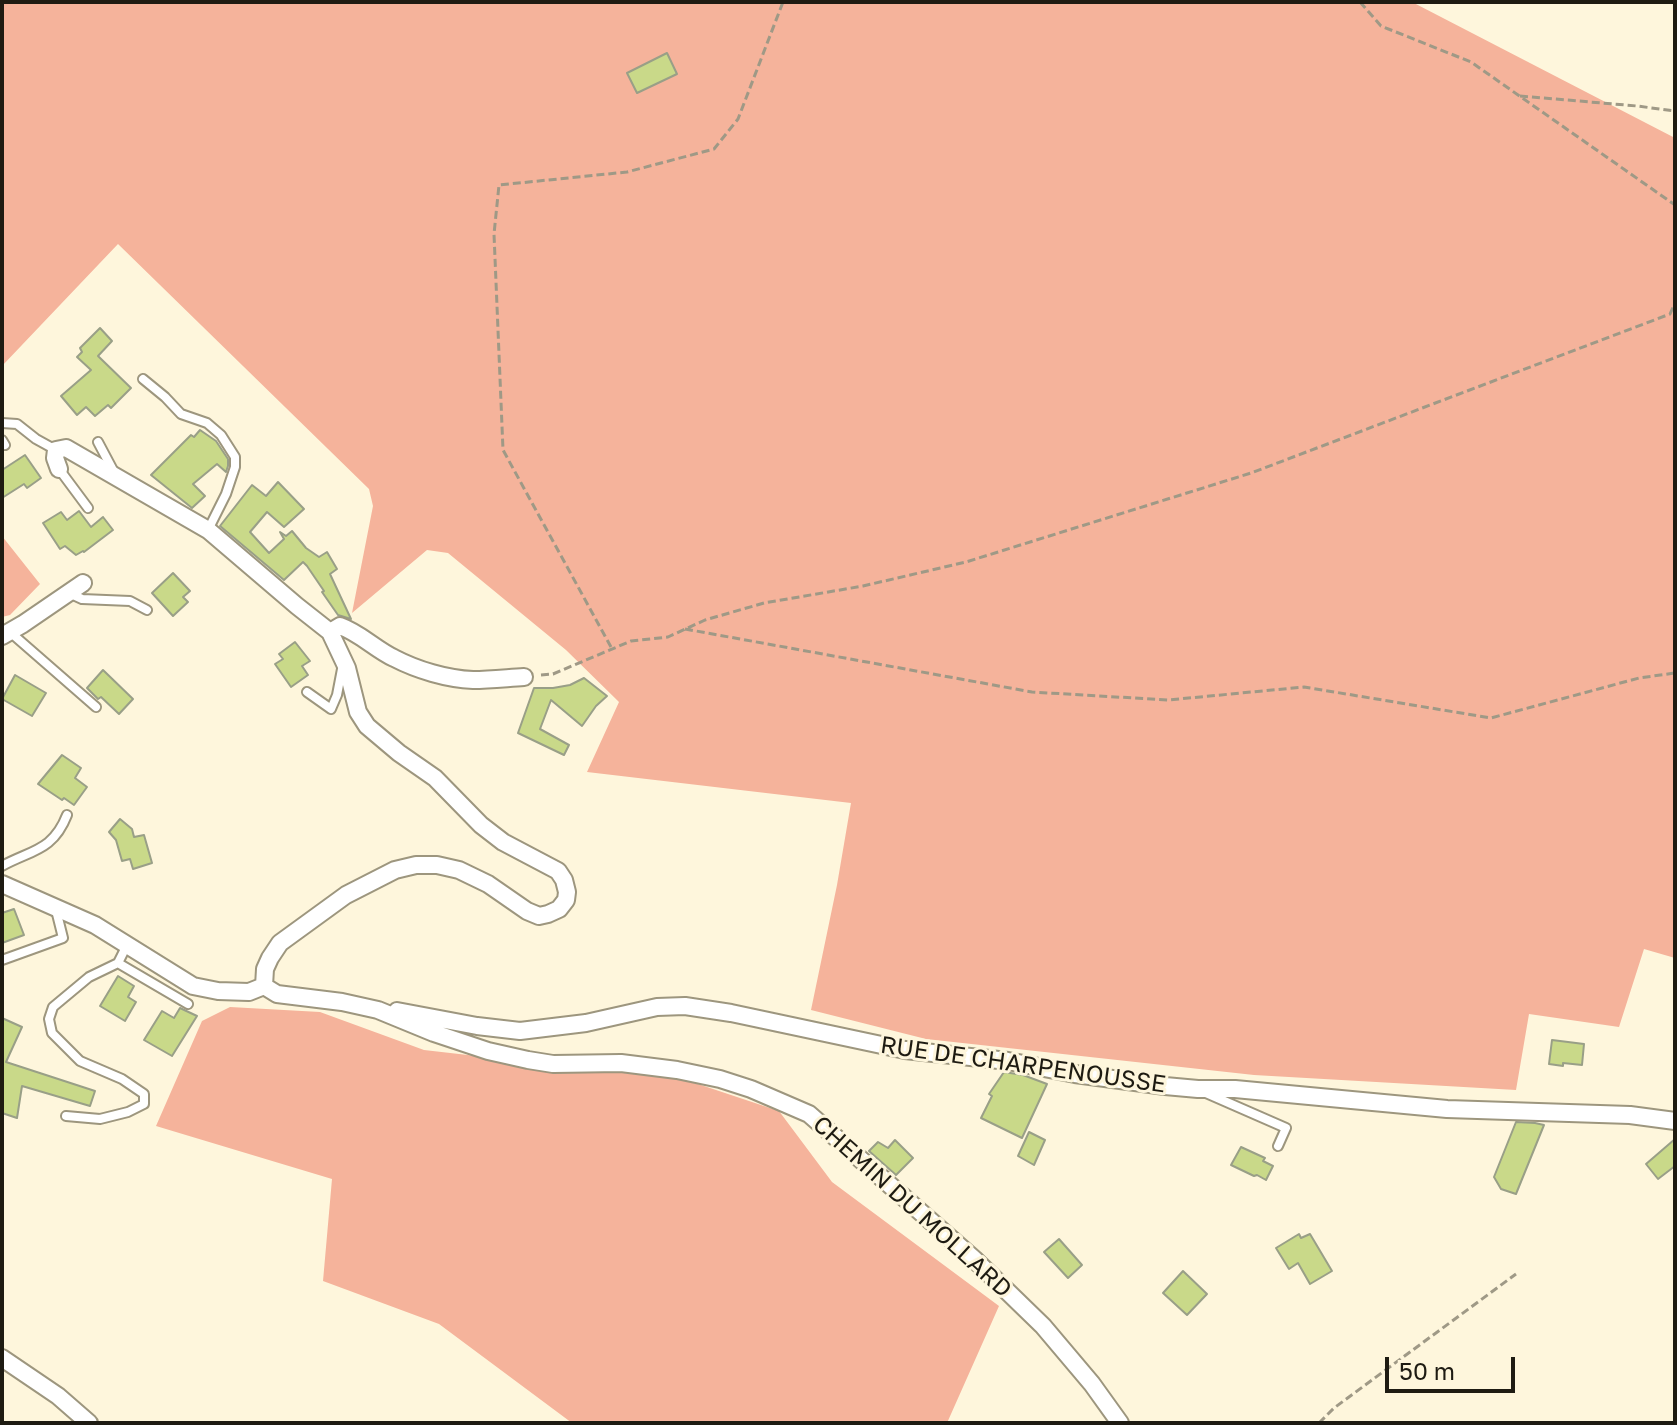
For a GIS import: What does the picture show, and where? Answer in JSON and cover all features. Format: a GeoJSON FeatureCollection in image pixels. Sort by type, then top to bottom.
{"type":"FeatureCollection","features":[{"type":"Feature","properties":{"kind":"street"},"geometry":{"type":"LineString","coordinates":[[2,884],[95,925],[193,986],[249,992],[264,986],[265,969],[280,943],[346,895],[395,870],[416,865],[437,865],[459,870],[539,916],[559,909],[566,900],[564,880],[558,871],[503,842],[481,825],[435,778],[367,726],[358,712],[347,668],[330,632],[208,530],[66,448],[56,450],[59,469]]}},
{"type":"Feature","properties":{"kind":"street"},"geometry":{"type":"LineString","coordinates":[[6,634],[83,583]]}},
{"type":"Feature","properties":{"kind":"street"},"geometry":{"type":"LineString","coordinates":[[330,632],[340,626],[355,632],[391,657],[410,666],[441,674],[472,680],[524,677]]}},
{"type":"Feature","properties":{"kind":"street","name":"CHEMIN DU MOLLARD"},"geometry":{"type":"LineString","coordinates":[[264,986],[277,994],[378,1010],[434,1033],[528,1060],[553,1064],[621,1063],[720,1079],[809,1114],[974,1259],[1043,1326],[1120,1423]]}},
{"type":"Feature","properties":{"kind":"street","name":"RUE DE CHARPENOUSSE"},"geometry":{"type":"LineString","coordinates":[[378,1010],[408,1012],[520,1031],[586,1023],[657,1007],[685,1006],[905,1050],[1008,1061],[1075,1074],[1198,1089],[1235,1089],[1447,1109],[1630,1115],[1675,1121]]}},
{"type":"Feature","properties":{"kind":"street"},"geometry":{"type":"LineString","coordinates":[[2,1358],[58,1396],[89,1423]]}},
{"type":"Feature","properties":{"kind":"lane"},"geometry":{"type":"LineString","coordinates":[[143,379],[181,414],[207,423],[221,435],[235,457],[226,494],[208,530]]}},
{"type":"Feature","properties":{"kind":"lane"},"geometry":{"type":"LineString","coordinates":[[2,423],[17,424],[56,450]]}},
{"type":"Feature","properties":{"kind":"lane"},"geometry":{"type":"LineString","coordinates":[[98,442],[117,478]]}},
{"type":"Feature","properties":{"kind":"lane"},"geometry":{"type":"LineString","coordinates":[[59,469],[88,508]]}},
{"type":"Feature","properties":{"kind":"lane"},"geometry":{"type":"LineString","coordinates":[[69,593],[82,599],[130,601],[147,610]]}},
{"type":"Feature","properties":{"kind":"lane"},"geometry":{"type":"LineString","coordinates":[[6,634],[96,707]]}},
{"type":"Feature","properties":{"kind":"lane"},"geometry":{"type":"LineString","coordinates":[[307,692],[331,709],[337,695],[343,660]]}},
{"type":"Feature","properties":{"kind":"lane"},"geometry":{"type":"LineString","coordinates":[[2,866],[37,851],[63,826],[67,815]]}},
{"type":"Feature","properties":{"kind":"lane"},"geometry":{"type":"LineString","coordinates":[[2,960],[63,938],[56,909]]}},
{"type":"Feature","properties":{"kind":"lane"},"geometry":{"type":"LineString","coordinates":[[66,1116],[100,1119],[128,1112],[144,1104],[144,1094],[122,1079],[80,1061],[52,1033],[49,1019],[53,1007],[89,977],[118,963],[128,945]]}},
{"type":"Feature","properties":{"kind":"lane"},"geometry":{"type":"LineString","coordinates":[[118,963],[188,1004]]}},
{"type":"Feature","properties":{"kind":"lane"},"geometry":{"type":"LineString","coordinates":[[1198,1089],[1286,1128],[1278,1146]]}},
{"type":"Feature","properties":{"kind":"path"},"geometry":{"type":"LineString","coordinates":[[612,648],[503,450],[494,234],[499,185],[627,172],[714,149],[738,119],[783,2]]}},
{"type":"Feature","properties":{"kind":"path"},"geometry":{"type":"LineString","coordinates":[[1360,2],[1381,26],[1471,62],[1675,205]]}},
{"type":"Feature","properties":{"kind":"path"},"geometry":{"type":"LineString","coordinates":[[1519,96],[1675,111]]}},
{"type":"Feature","properties":{"kind":"path"},"geometry":{"type":"LineString","coordinates":[[524,677],[553,674],[631,641],[668,637],[705,620],[764,603],[863,586],[966,562],[1251,473],[1670,314],[1675,303]]}},
{"type":"Feature","properties":{"kind":"path"},"geometry":{"type":"LineString","coordinates":[[685,629],[1032,692],[1168,700],[1304,687],[1491,718],[1639,678],[1675,673]]}},
{"type":"Feature","properties":{"kind":"path"},"geometry":{"type":"LineString","coordinates":[[1319,1423],[1334,1408],[1516,1274]]}},
{"type":"Feature","properties":{"kind":"shaded area"},"geometry":{"type":"Polygon","coordinates":[[[2,2],[1412,2],[1675,138],[1675,958],[1644,949],[1619,1027],[1529,1014],[1516,1090],[1254,1075],[926,1039],[811,1010],[851,803],[587,772],[619,702],[566,650],[448,553],[427,550],[352,613],[373,506],[369,489],[118,244],[2,366],[2,2]]]}},
{"type":"Feature","properties":{"kind":"shaded area"},"geometry":{"type":"Polygon","coordinates":[[[2,536],[40,584],[10,615],[2,617],[2,536]]]}},
{"type":"Feature","properties":{"kind":"shaded area"},"geometry":{"type":"Polygon","coordinates":[[[230,1007],[320,1012],[424,1050],[686,1080],[779,1111],[832,1182],[999,1306],[947,1423],[572,1423],[439,1324],[323,1281],[332,1179],[156,1126],[202,1021],[230,1007]]]}},
{"type":"Feature","properties":{"kind":"building"},"geometry":{"type":"Polygon","coordinates":[[[667,53],[677,74],[637,93],[627,73],[667,53]]]}},
{"type":"Feature","properties":{"kind":"building"},"geometry":{"type":"Polygon","coordinates":[[[100,328],[112,341],[98,356],[131,388],[111,408],[108,405],[95,416],[86,407],[77,415],[61,396],[91,370],[77,357],[82,352],[80,348],[100,328]]]}},
{"type":"Feature","properties":{"kind":"building"},"geometry":{"type":"Polygon","coordinates":[[[200,430],[216,441],[228,459],[228,466],[226,472],[217,464],[193,484],[205,496],[192,508],[151,475],[191,435],[194,437],[200,430]]]}},
{"type":"Feature","properties":{"kind":"building"},"geometry":{"type":"Polygon","coordinates":[[[25,455],[41,478],[27,488],[24,484],[2,498],[2,470],[25,455]]]}},
{"type":"Feature","properties":{"kind":"building"},"geometry":{"type":"Polygon","coordinates":[[[278,482],[304,509],[284,527],[267,512],[250,532],[269,553],[284,539],[280,532],[286,536],[292,531],[306,548],[319,557],[327,552],[337,569],[330,574],[351,619],[338,615],[303,562],[284,580],[220,526],[252,485],[266,496],[278,482]]]}},
{"type":"Feature","properties":{"kind":"building"},"geometry":{"type":"Polygon","coordinates":[[[79,511],[91,527],[103,517],[113,530],[76,555],[65,546],[60,549],[43,523],[61,512],[67,520],[79,511]]]}},
{"type":"Feature","properties":{"kind":"building"},"geometry":{"type":"Polygon","coordinates":[[[173,573],[190,591],[183,597],[188,602],[173,616],[152,593],[173,573]]]}},
{"type":"Feature","properties":{"kind":"building"},"geometry":{"type":"Polygon","coordinates":[[[295,642],[310,661],[302,666],[308,675],[291,687],[275,664],[283,659],[279,654],[295,642]]]}},
{"type":"Feature","properties":{"kind":"building"},"geometry":{"type":"Polygon","coordinates":[[[103,670],[133,699],[119,714],[87,688],[103,670]]]}},
{"type":"Feature","properties":{"kind":"building"},"geometry":{"type":"Polygon","coordinates":[[[15,675],[46,693],[32,716],[2,699],[15,675]]]}},
{"type":"Feature","properties":{"kind":"building"},"geometry":{"type":"Polygon","coordinates":[[[584,678],[607,696],[582,726],[551,700],[540,729],[569,745],[564,755],[518,733],[534,688],[570,685],[584,678]]]}},
{"type":"Feature","properties":{"kind":"building"},"geometry":{"type":"Polygon","coordinates":[[[62,755],[81,768],[75,778],[87,787],[74,805],[38,784],[62,755]]]}},
{"type":"Feature","properties":{"kind":"building"},"geometry":{"type":"Polygon","coordinates":[[[120,819],[132,829],[134,837],[144,835],[152,863],[133,869],[130,859],[122,861],[116,840],[109,832],[120,819]]]}},
{"type":"Feature","properties":{"kind":"building"},"geometry":{"type":"Polygon","coordinates":[[[14,909],[24,935],[2,943],[2,913],[14,909]]]}},
{"type":"Feature","properties":{"kind":"building"},"geometry":{"type":"Polygon","coordinates":[[[118,976],[134,986],[128,997],[136,1002],[125,1021],[100,1006],[118,976]]]}},
{"type":"Feature","properties":{"kind":"building"},"geometry":{"type":"Polygon","coordinates":[[[180,1008],[197,1016],[172,1056],[144,1040],[162,1011],[174,1018],[180,1008]]]}},
{"type":"Feature","properties":{"kind":"building"},"geometry":{"type":"Polygon","coordinates":[[[2,1018],[22,1027],[6,1062],[95,1091],[90,1106],[22,1086],[17,1118],[2,1113],[2,1018]]]}},
{"type":"Feature","properties":{"kind":"building"},"geometry":{"type":"Polygon","coordinates":[[[1552,1040],[1584,1044],[1582,1065],[1549,1064],[1552,1040]]]}},
{"type":"Feature","properties":{"kind":"building"},"geometry":{"type":"Polygon","coordinates":[[[1004,1072],[1047,1084],[1022,1138],[981,1118],[992,1096],[989,1094],[1004,1072]]]}},
{"type":"Feature","properties":{"kind":"building"},"geometry":{"type":"Polygon","coordinates":[[[1516,1122],[1544,1125],[1516,1194],[1501,1189],[1494,1177],[1516,1122]]]}},
{"type":"Feature","properties":{"kind":"building"},"geometry":{"type":"Polygon","coordinates":[[[1029,1132],[1045,1140],[1034,1165],[1018,1156],[1029,1132]]]}},
{"type":"Feature","properties":{"kind":"building"},"geometry":{"type":"Polygon","coordinates":[[[1675,1139],[1675,1166],[1658,1179],[1646,1164],[1675,1139]]]}},
{"type":"Feature","properties":{"kind":"building"},"geometry":{"type":"Polygon","coordinates":[[[895,1140],[913,1158],[896,1175],[869,1151],[878,1142],[888,1148],[895,1140]]]}},
{"type":"Feature","properties":{"kind":"building"},"geometry":{"type":"Polygon","coordinates":[[[1241,1147],[1265,1158],[1263,1161],[1273,1166],[1266,1180],[1231,1165],[1241,1147]]]}},
{"type":"Feature","properties":{"kind":"building"},"geometry":{"type":"Polygon","coordinates":[[[1299,1234],[1301,1238],[1310,1234],[1332,1271],[1310,1284],[1298,1263],[1289,1269],[1276,1248],[1299,1234]]]}},
{"type":"Feature","properties":{"kind":"building"},"geometry":{"type":"Polygon","coordinates":[[[1059,1239],[1082,1265],[1068,1278],[1044,1252],[1059,1239]]]}},
{"type":"Feature","properties":{"kind":"building"},"geometry":{"type":"Polygon","coordinates":[[[1183,1271],[1207,1294],[1187,1315],[1163,1293],[1183,1271]]]}}]}
